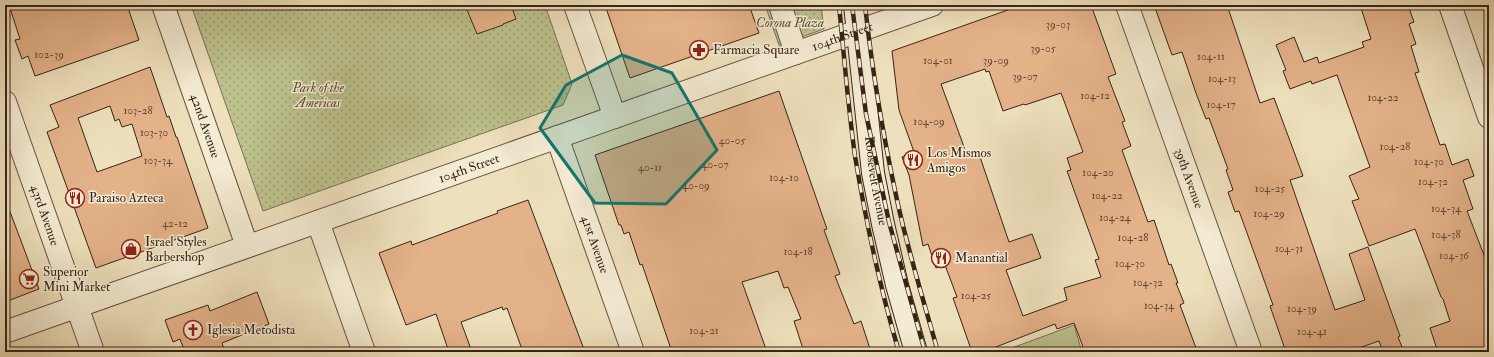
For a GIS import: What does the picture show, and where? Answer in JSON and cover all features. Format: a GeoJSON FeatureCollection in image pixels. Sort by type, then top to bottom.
{"type":"FeatureCollection","features":[{"type":"Feature","properties":{"kind":"street","name":"42nd Avenue"},"geometry":{"type":"LineString","coordinates":[[163,5],[247,246]]}},
{"type":"Feature","properties":{"kind":"street"},"geometry":{"type":"LineString","coordinates":[[575,5],[615,117]]}},
{"type":"Feature","properties":{"kind":"street"},"geometry":{"type":"LineString","coordinates":[[780,5],[796,53]]}},
{"type":"Feature","properties":{"kind":"street","name":"Roosevelt Avenue"},"geometry":{"type":"LineString","coordinates":[[855,5],[873,173],[897,285],[916,352]]}},
{"type":"Feature","properties":{"kind":"street","name":"104th Street"},"geometry":{"type":"LineString","coordinates":[[5,332],[932,5]]}},
{"type":"Feature","properties":{"kind":"street","name":"39th Avenue"},"geometry":{"type":"LineString","coordinates":[[1127,5],[1251,352]]}},
{"type":"Feature","properties":{"kind":"street"},"geometry":{"type":"LineString","coordinates":[[1450,5],[1489,117]]}},
{"type":"Feature","properties":{"kind":"street","name":"43rd Avenue"},"geometry":{"type":"LineString","coordinates":[[5,102],[93,352]]}},
{"type":"Feature","properties":{"kind":"street","name":"41st Avenue"},"geometry":{"type":"LineString","coordinates":[[557,137],[633,352]]}},
{"type":"Feature","properties":{"kind":"street"},"geometry":{"type":"LineString","coordinates":[[318,222],[364,352]]}},
{"type":"Feature","properties":{"kind":"highlighted area"},"geometry":{"type":"Polygon","coordinates":[[[622,55],[672,73],[717,150],[666,204],[595,203],[540,128],[566,85],[622,55]]]}},
{"type":"Feature","properties":{"kind":"green space","name":"Park of the Americas"},"geometry":{"type":"Polygon","coordinates":[[[191,5],[545,5],[572,84],[563,105],[263,211],[191,5]]]}},
{"type":"Feature","properties":{"kind":"green space","name":"Corona Plaza"},"geometry":{"type":"Polygon","coordinates":[[[765,5],[821,5],[824,29],[779,45],[765,5]]]}},
{"type":"Feature","properties":{"kind":"green space"},"geometry":{"type":"Polygon","coordinates":[[[1074,325],[1082,352],[1001,352],[1074,325]]]}},
{"type":"Feature","properties":{"kind":"building"},"geometry":{"type":"Polygon","coordinates":[[[9,5],[127,5],[139,40],[35,76],[28,56],[22,59],[15,40],[20,39],[9,5]]]}},
{"type":"Feature","properties":{"kind":"building"},"geometry":{"type":"Polygon","coordinates":[[[465,5],[511,5],[516,19],[477,34],[465,5]]]}},
{"type":"Feature","properties":{"kind":"building"},"geometry":{"type":"Polygon","coordinates":[[[605,5],[749,5],[759,33],[630,78],[605,5]]]}},
{"type":"Feature","properties":{"kind":"building"},"geometry":{"type":"Polygon","coordinates":[[[1022,5],[1091,5],[1116,74],[1108,77],[1125,121],[1122,122],[1131,146],[1122,150],[1148,222],[1154,220],[1169,265],[1171,264],[1178,283],[1176,283],[1184,303],[1180,305],[1196,348],[1184,352],[1085,352],[1074,323],[1057,329],[1055,324],[983,352],[972,352],[953,298],[957,297],[945,265],[936,268],[928,244],[923,246],[909,175],[902,157],[914,152],[899,110],[892,51],[1022,5]],[[985,69],[941,84],[967,155],[978,151],[1009,242],[1032,234],[1041,258],[1006,270],[1023,316],[1067,300],[1064,288],[1101,277],[1095,260],[1099,259],[1067,171],[1071,170],[1067,158],[1083,152],[1061,93],[1003,111],[989,71],[986,72],[985,69]]]}},
{"type":"Feature","properties":{"kind":"building"},"geometry":{"type":"Polygon","coordinates":[[[1154,5],[1227,5],[1260,103],[1274,98],[1303,176],[1290,180],[1335,310],[1365,300],[1349,254],[1368,247],[1400,336],[1398,337],[1404,352],[1383,352],[1379,341],[1347,352],[1286,352],[1270,306],[1273,305],[1247,233],[1239,211],[1235,212],[1228,192],[1233,190],[1226,170],[1228,169],[1209,118],[1206,119],[1182,52],[1172,55],[1154,5]]]}},
{"type":"Feature","properties":{"kind":"building"},"geometry":{"type":"Polygon","coordinates":[[[1360,5],[1408,5],[1414,22],[1409,24],[1416,44],[1411,46],[1419,72],[1415,73],[1440,145],[1445,144],[1452,165],[1468,159],[1474,176],[1463,180],[1473,209],[1467,211],[1489,268],[1489,352],[1438,352],[1430,328],[1450,321],[1443,299],[1415,229],[1369,246],[1352,201],[1359,199],[1349,176],[1370,167],[1337,75],[1312,84],[1311,81],[1290,89],[1283,71],[1286,70],[1276,45],[1294,37],[1304,62],[1317,57],[1319,63],[1364,47],[1362,42],[1371,39],[1360,5]]]}},
{"type":"Feature","properties":{"kind":"building"},"geometry":{"type":"Polygon","coordinates":[[[150,67],[167,117],[169,116],[177,137],[208,228],[96,268],[47,132],[59,127],[50,105],[150,67]],[[110,106],[78,118],[97,172],[142,156],[132,124],[122,127],[119,119],[115,121],[110,106]]]}},
{"type":"Feature","properties":{"kind":"building"},"geometry":{"type":"Polygon","coordinates":[[[779,91],[827,229],[824,230],[840,274],[835,276],[854,324],[861,321],[871,352],[804,352],[794,321],[801,319],[788,287],[784,288],[778,271],[742,282],[767,352],[672,352],[642,264],[640,265],[629,232],[624,234],[621,225],[619,225],[595,155],[779,91]]]}},
{"type":"Feature","properties":{"kind":"building"},"geometry":{"type":"Polygon","coordinates":[[[528,200],[585,352],[523,352],[507,308],[503,310],[502,307],[461,322],[472,352],[449,352],[436,314],[406,325],[379,253],[411,241],[412,245],[498,213],[497,211],[528,200]]]}},
{"type":"Feature","properties":{"kind":"building"},"geometry":{"type":"Polygon","coordinates":[[[6,201],[39,289],[5,302],[5,202],[6,201]]]}},
{"type":"Feature","properties":{"kind":"building"},"geometry":{"type":"Polygon","coordinates":[[[257,292],[269,324],[222,343],[225,352],[185,352],[180,339],[173,342],[165,320],[208,305],[210,311],[257,292]]]}},
{"type":"Feature","properties":{"kind":"railway"},"geometry":{"type":"LineString","coordinates":[[839,5],[850,118],[859,181],[880,279],[899,352]]}},
{"type":"Feature","properties":{"kind":"railway"},"geometry":{"type":"LineString","coordinates":[[852,5],[866,114],[889,222],[925,352]]}},
{"type":"Feature","properties":{"kind":"railway"},"geometry":{"type":"LineString","coordinates":[[865,5],[878,102],[897,200],[911,257],[938,352]]}},
{"type":"Feature","properties":{"kind":"place","name":"Farmacia Square"},"geometry":{"type":"Point","coordinates":[699,50]}},
{"type":"Feature","properties":{"kind":"place","name":"Los Mismos Amigos"},"geometry":{"type":"Point","coordinates":[913,160]}},
{"type":"Feature","properties":{"kind":"place","name":"Paraiso Azteca"},"geometry":{"type":"Point","coordinates":[75,198]}},
{"type":"Feature","properties":{"kind":"place","name":"Israel Styles Barbershop"},"geometry":{"type":"Point","coordinates":[131,249]}},
{"type":"Feature","properties":{"kind":"place","name":"Manantial"},"geometry":{"type":"Point","coordinates":[941,258]}},
{"type":"Feature","properties":{"kind":"place","name":"Superior Mini Market"},"geometry":{"type":"Point","coordinates":[29,279]}},
{"type":"Feature","properties":{"kind":"place","name":"Iglesia Metodista"},"geometry":{"type":"Point","coordinates":[193,330]}}]}
